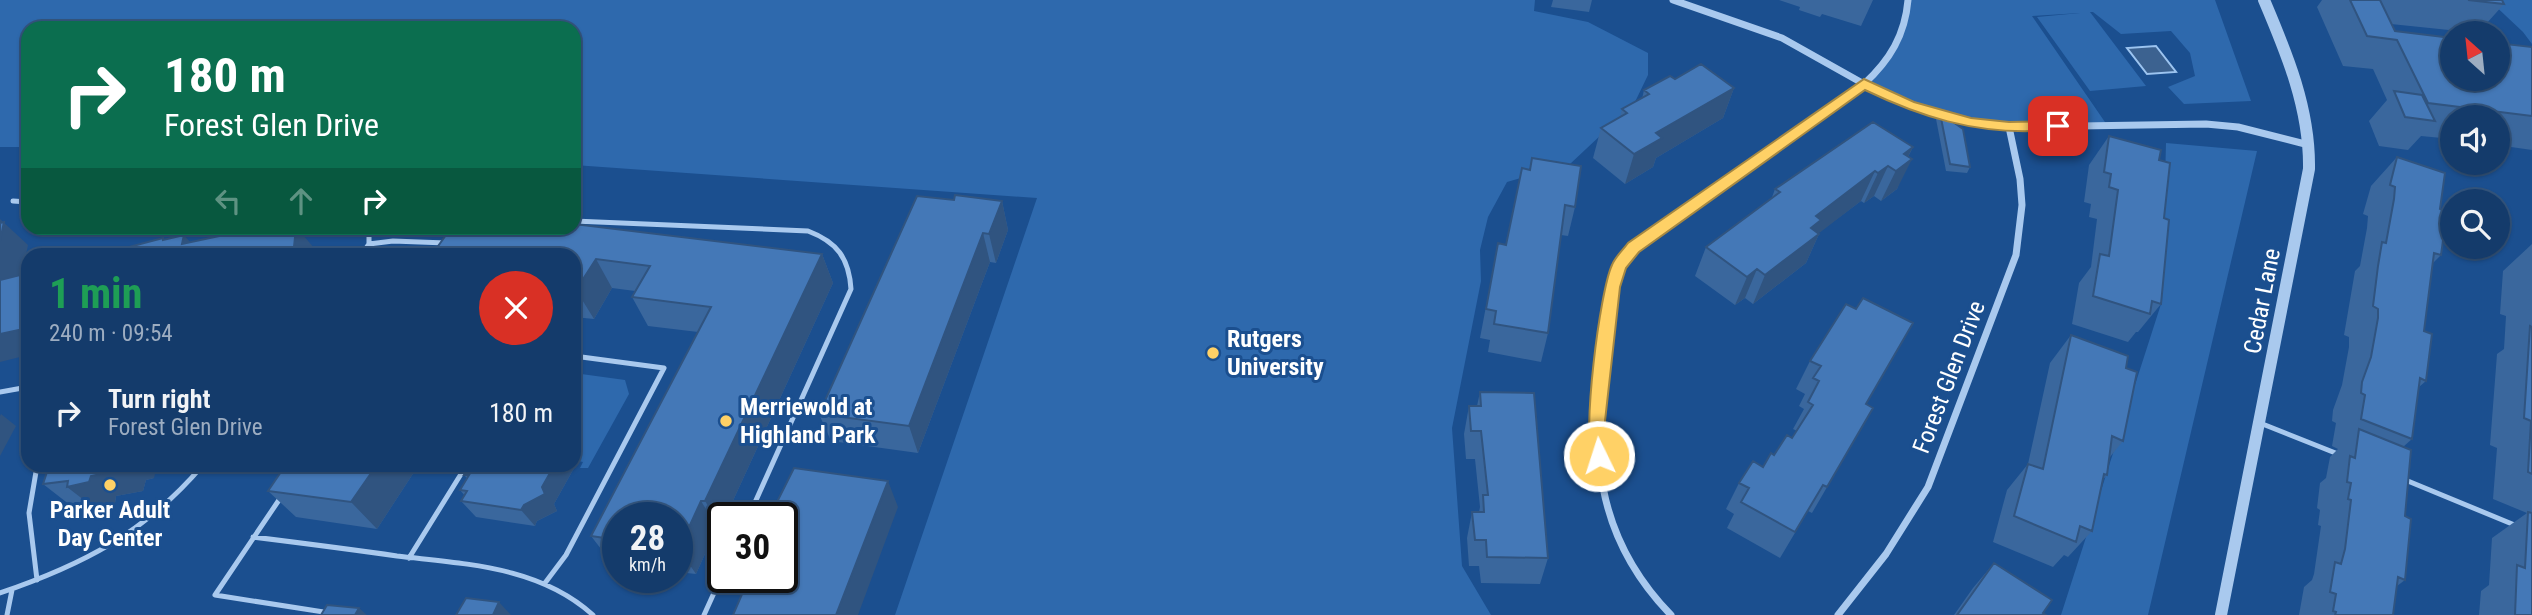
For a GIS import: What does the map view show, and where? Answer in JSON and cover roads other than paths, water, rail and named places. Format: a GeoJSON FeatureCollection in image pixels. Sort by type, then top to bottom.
{"type":"FeatureCollection","features":[{"type":"Feature","properties":{"kind":"street"},"geometry":{"type":"LineString","coordinates":[[1673,0],[1782,38],[1884,95],[1938,115],[1971,123],[2009,127],[2206,124],[2238,127],[2312,145]]}},
{"type":"Feature","properties":{"kind":"street"},"geometry":{"type":"LineString","coordinates":[[1671,615],[1642,585],[1627,562],[1615,535],[1602,482],[1596,421],[1612,287],[1619,266],[1633,247],[1883,68],[1904,32],[1908,0]]}},
{"type":"Feature","properties":{"kind":"street","name":"Cedar Lane"},"geometry":{"type":"LineString","coordinates":[[2221,615],[2312,145],[2307,122],[2264,0]]}},
{"type":"Feature","properties":{"kind":"street","name":"Forest Glen Drive"},"geometry":{"type":"LineString","coordinates":[[1838,615],[1869,578],[1912,517],[1928,487],[2016,255],[2022,205],[2020,179],[2009,127]]}},
{"type":"Feature","properties":{"kind":"lane"},"geometry":{"type":"LineString","coordinates":[[13,201],[21,202]]}},
{"type":"Feature","properties":{"kind":"lane"},"geometry":{"type":"LineString","coordinates":[[581,221],[808,231],[826,237],[841,250],[850,268],[851,289],[755,502]]}},
{"type":"Feature","properties":{"kind":"lane"},"geometry":{"type":"LineString","coordinates":[[367,248],[369,235]]}},
{"type":"Feature","properties":{"kind":"lane"},"geometry":{"type":"LineString","coordinates":[[369,244],[393,241],[458,244]]}},
{"type":"Feature","properties":{"kind":"lane"},"geometry":{"type":"LineString","coordinates":[[545,583],[566,555],[664,368],[581,357]]}},
{"type":"Feature","properties":{"kind":"lane"},"geometry":{"type":"LineString","coordinates":[[0,392],[21,388]]}},
{"type":"Feature","properties":{"kind":"lane"},"geometry":{"type":"LineString","coordinates":[[2260,423],[2348,458]]}},
{"type":"Feature","properties":{"kind":"lane"},"geometry":{"type":"LineString","coordinates":[[36,472],[29,513],[37,580]]}},
{"type":"Feature","properties":{"kind":"lane"},"geometry":{"type":"LineString","coordinates":[[0,593],[104,551],[132,533],[180,494],[197,472]]}},
{"type":"Feature","properties":{"kind":"lane"},"geometry":{"type":"LineString","coordinates":[[409,558],[462,472]]}},
{"type":"Feature","properties":{"kind":"lane"},"geometry":{"type":"LineString","coordinates":[[2399,478],[2520,527]]}},
{"type":"Feature","properties":{"kind":"lane"},"geometry":{"type":"LineString","coordinates":[[288,486],[215,595],[335,614]]}},
{"type":"Feature","properties":{"kind":"lane"},"geometry":{"type":"LineString","coordinates":[[253,537],[493,569],[545,583],[568,594],[593,615]]}},
{"type":"Feature","properties":{"kind":"lane"},"geometry":{"type":"LineString","coordinates":[[7,615],[12,590]]}},
{"type":"Feature","properties":{"kind":"lane"},"geometry":{"type":"LineString","coordinates":[[704,615],[714,593]]}},
{"type":"Feature","properties":{"kind":"place","name":"Rutgers University"},"geometry":{"type":"Point","coordinates":[1213,353]}},
{"type":"Feature","properties":{"kind":"place","name":"Merriewold at Highland Park"},"geometry":{"type":"Point","coordinates":[726,421]}},
{"type":"Feature","properties":{"kind":"place","name":"Parker Adult Day Center"},"geometry":{"type":"Point","coordinates":[110,485]}}]}
